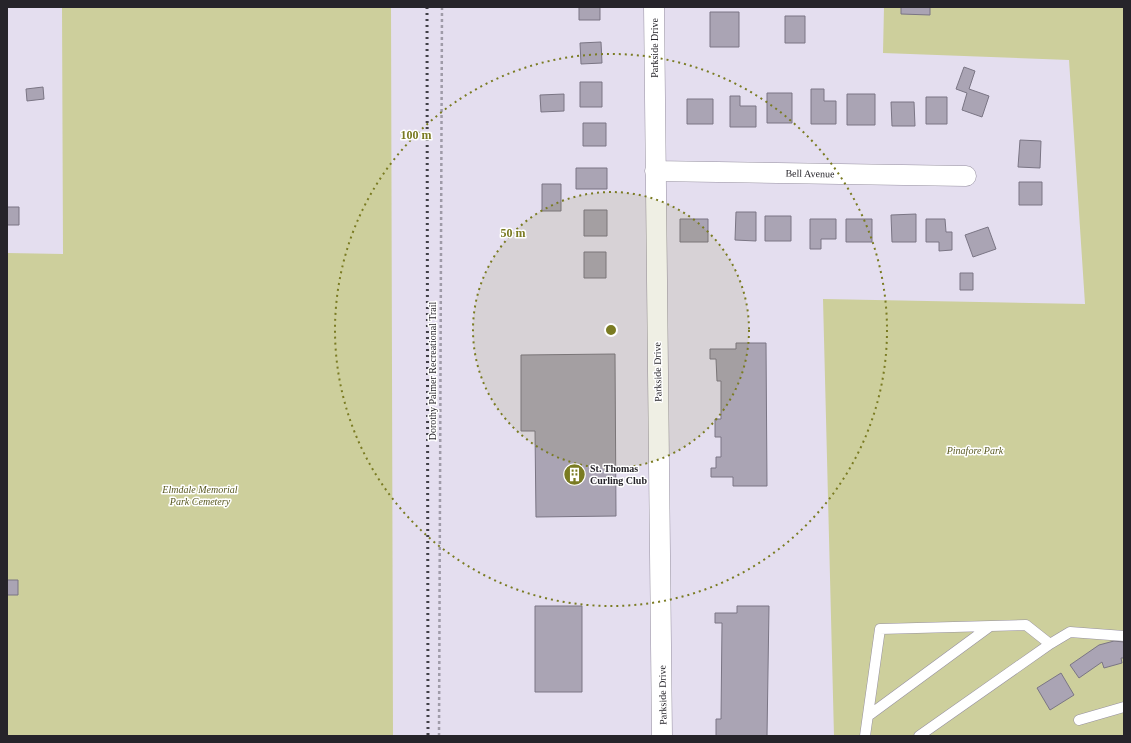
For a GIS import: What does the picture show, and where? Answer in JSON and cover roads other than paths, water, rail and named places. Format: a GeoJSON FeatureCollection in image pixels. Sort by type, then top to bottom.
{"type":"FeatureCollection","features":[{"type":"Feature","properties":{"kind":"street","name":"Parkside Drive"},"geometry":{"type":"LineString","coordinates":[[654,7],[662,736]]}},
{"type":"Feature","properties":{"kind":"street","name":"Bell Avenue"},"geometry":{"type":"LineString","coordinates":[[655,171],[966,176]]}},
{"type":"Feature","properties":{"kind":"lane"},"geometry":{"type":"LineString","coordinates":[[864,736],[880,629],[1026,625],[1050,644]]}},
{"type":"Feature","properties":{"kind":"lane"},"geometry":{"type":"LineString","coordinates":[[868,716],[989,627]]}},
{"type":"Feature","properties":{"kind":"lane"},"geometry":{"type":"LineString","coordinates":[[919,736],[1050,644],[1070,632],[1124,636]]}},
{"type":"Feature","properties":{"kind":"lane"},"geometry":{"type":"LineString","coordinates":[[1079,720],[1124,707]]}},
{"type":"Feature","properties":{"kind":"railway"},"geometry":{"type":"LineString","coordinates":[[427,7],[428,736]]}},
{"type":"Feature","properties":{"kind":"place","name":"St. Thomas Curling Club"},"geometry":{"type":"Point","coordinates":[575,474]}},
{"type":"Feature","properties":{"kind":"park label","name":"Pinafore Park"},"geometry":{"type":"Point","coordinates":[975,450]}},
{"type":"Feature","properties":{"kind":"park label","name":"Elmdale Memorial Park Cemetery"},"geometry":{"type":"Point","coordinates":[200,494]}}]}
